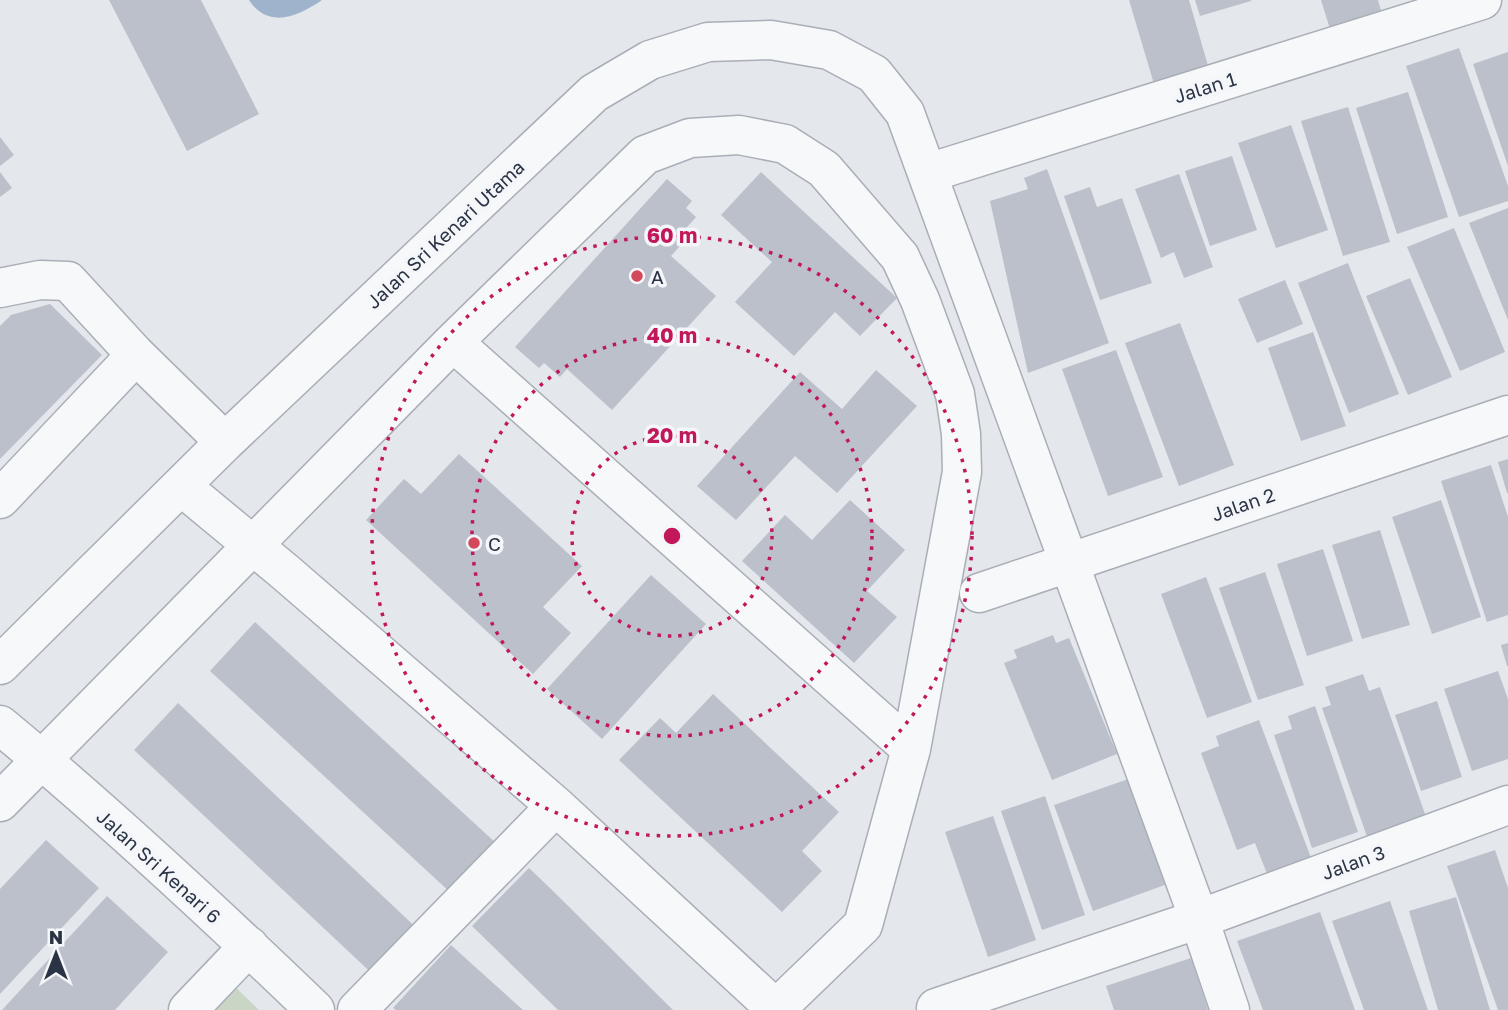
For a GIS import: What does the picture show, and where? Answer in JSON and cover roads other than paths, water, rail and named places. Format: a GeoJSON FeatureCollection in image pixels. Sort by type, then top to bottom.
{"type":"FeatureCollection","features":[{"type":"Feature","properties":{"kind":"street","name":"Jalan 1"},"geometry":{"type":"LineString","coordinates":[[928,173],[1482,0]]}},
{"type":"Feature","properties":{"kind":"street","name":"Jalan Sri Kenari Utama"},"geometry":{"type":"LineString","coordinates":[[0,664],[225,442],[594,93],[650,60],[708,42],[771,40],[829,50],[874,74],[905,113],[1230,1010]]}},
{"type":"Feature","properties":{"kind":"street"},"geometry":{"type":"LineString","coordinates":[[0,802],[252,544],[453,342],[645,155],[690,138],[739,135],[785,144],[824,169],[900,257],[920,300],[955,394],[961,434],[962,472],[911,749],[863,925],[776,1009],[555,806],[252,544],[181,486]]}},
{"type":"Feature","properties":{"kind":"street"},"geometry":{"type":"LineString","coordinates":[[0,288],[40,280],[68,281],[136,355],[225,442]]}},
{"type":"Feature","properties":{"kind":"street"},"geometry":{"type":"LineString","coordinates":[[453,342],[911,749]]}},
{"type":"Feature","properties":{"kind":"street"},"geometry":{"type":"LineString","coordinates":[[0,499],[136,355]]}},
{"type":"Feature","properties":{"kind":"street","name":"Jalan 2"},"geometry":{"type":"LineString","coordinates":[[979,593],[1508,415]]}},
{"type":"Feature","properties":{"kind":"street","name":"Jalan Sri Kenari 6"},"geometry":{"type":"LineString","coordinates":[[0,725],[249,946],[315,1010]]}},
{"type":"Feature","properties":{"kind":"street","name":"Jalan 3"},"geometry":{"type":"LineString","coordinates":[[936,1008],[1199,919],[1508,805]]}},
{"type":"Feature","properties":{"kind":"street"},"geometry":{"type":"LineString","coordinates":[[357,1010],[555,806]]}},
{"type":"Feature","properties":{"kind":"street"},"geometry":{"type":"LineString","coordinates":[[188,1010],[249,946]]}},
{"type":"Feature","properties":{"kind":"water"},"geometry":{"type":"Polygon","coordinates":[[[249,0],[322,0],[294,15],[274,17],[265,15],[249,0]]]}},
{"type":"Feature","properties":{"kind":"place","name":"A"},"geometry":{"type":"Point","coordinates":[637,276]}},
{"type":"Feature","properties":{"kind":"place","name":"C"},"geometry":{"type":"Point","coordinates":[474,543]}}]}
